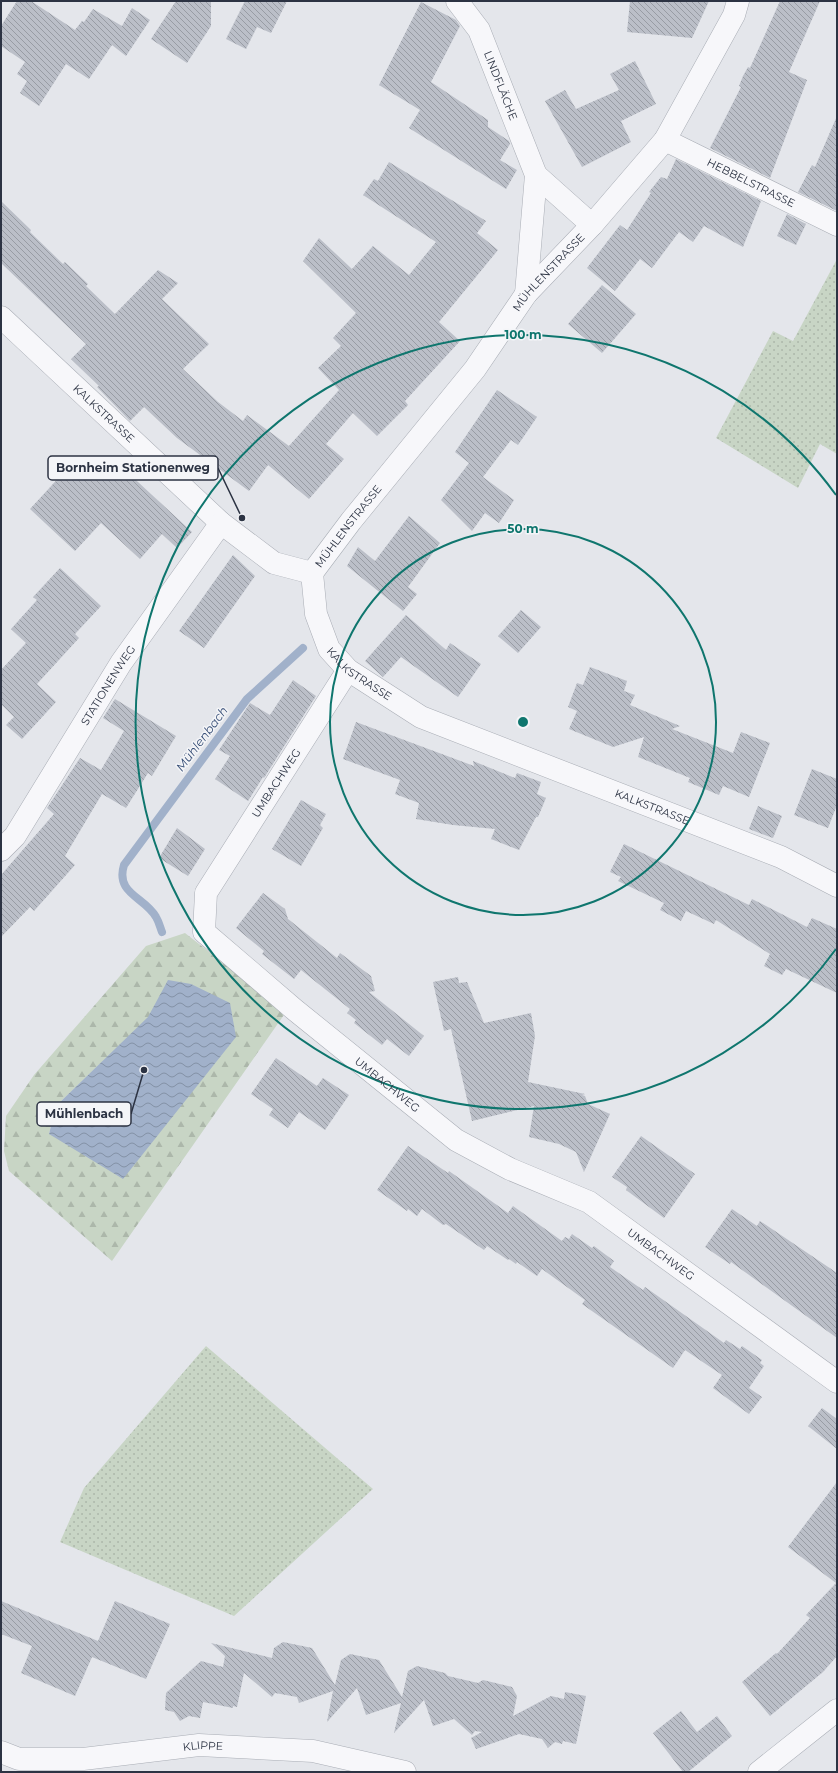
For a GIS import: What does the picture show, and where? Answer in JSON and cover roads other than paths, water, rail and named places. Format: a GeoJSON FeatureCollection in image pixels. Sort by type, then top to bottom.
{"type":"FeatureCollection","features":[{"type":"Feature","properties":{"kind":"street","name":"LINDFLÄCHE"},"geometry":{"type":"LineString","coordinates":[[457,1],[479,30],[536,175],[526,294]]}},
{"type":"Feature","properties":{"kind":"street","name":"MÜHLENSTRASSE"},"geometry":{"type":"LineString","coordinates":[[312,573],[351,521],[475,369],[526,294],[592,225],[665,140],[734,15],[738,1]]}},
{"type":"Feature","properties":{"kind":"street","name":"HEBBELSTRASSE"},"geometry":{"type":"LineString","coordinates":[[665,140],[837,225]]}},
{"type":"Feature","properties":{"kind":"street","name":"LINDFLÄCHE"},"geometry":{"type":"LineString","coordinates":[[536,175],[592,225]]}},
{"type":"Feature","properties":{"kind":"street","name":"KALKSTRASSE"},"geometry":{"type":"LineString","coordinates":[[1,317],[221,524],[274,564],[312,573],[316,614],[329,649],[348,670],[421,718],[781,857],[837,886]]}},
{"type":"Feature","properties":{"kind":"street","name":"STATIONENWEG"},"geometry":{"type":"LineString","coordinates":[[1,850],[15,836],[121,663],[221,524]]}},
{"type":"Feature","properties":{"kind":"street","name":"UMBACHWEG"},"geometry":{"type":"LineString","coordinates":[[348,670],[206,893],[204,932],[295,1010],[456,1140],[510,1169],[589,1202],[837,1382]]}},
{"type":"Feature","properties":{"kind":"street"},"geometry":{"type":"LineString","coordinates":[[759,1772],[837,1710]]}},
{"type":"Feature","properties":{"kind":"street","name":"KLIPPE"},"geometry":{"type":"LineString","coordinates":[[1,1752],[19,1760],[83,1759],[199,1745],[312,1751],[405,1772]]}},
{"type":"Feature","properties":{"kind":"water"},"geometry":{"type":"Polygon","coordinates":[[[168,980],[191,984],[230,1003],[236,1037],[123,1179],[49,1134],[56,1106],[148,1017],[168,980]]]}},
{"type":"Feature","properties":{"kind":"waterway","name":"Mühlenbach"},"geometry":{"type":"LineString","coordinates":[[162,932],[157,919],[151,910],[127,889],[122,875],[124,865],[247,699],[303,648]]}},
{"type":"Feature","properties":{"kind":"place","name":"Bornheim Stationenweg"},"geometry":{"type":"Point","coordinates":[242,518]}},
{"type":"Feature","properties":{"kind":"place","name":"Mühlenbach"},"geometry":{"type":"Point","coordinates":[144,1070]}}]}
